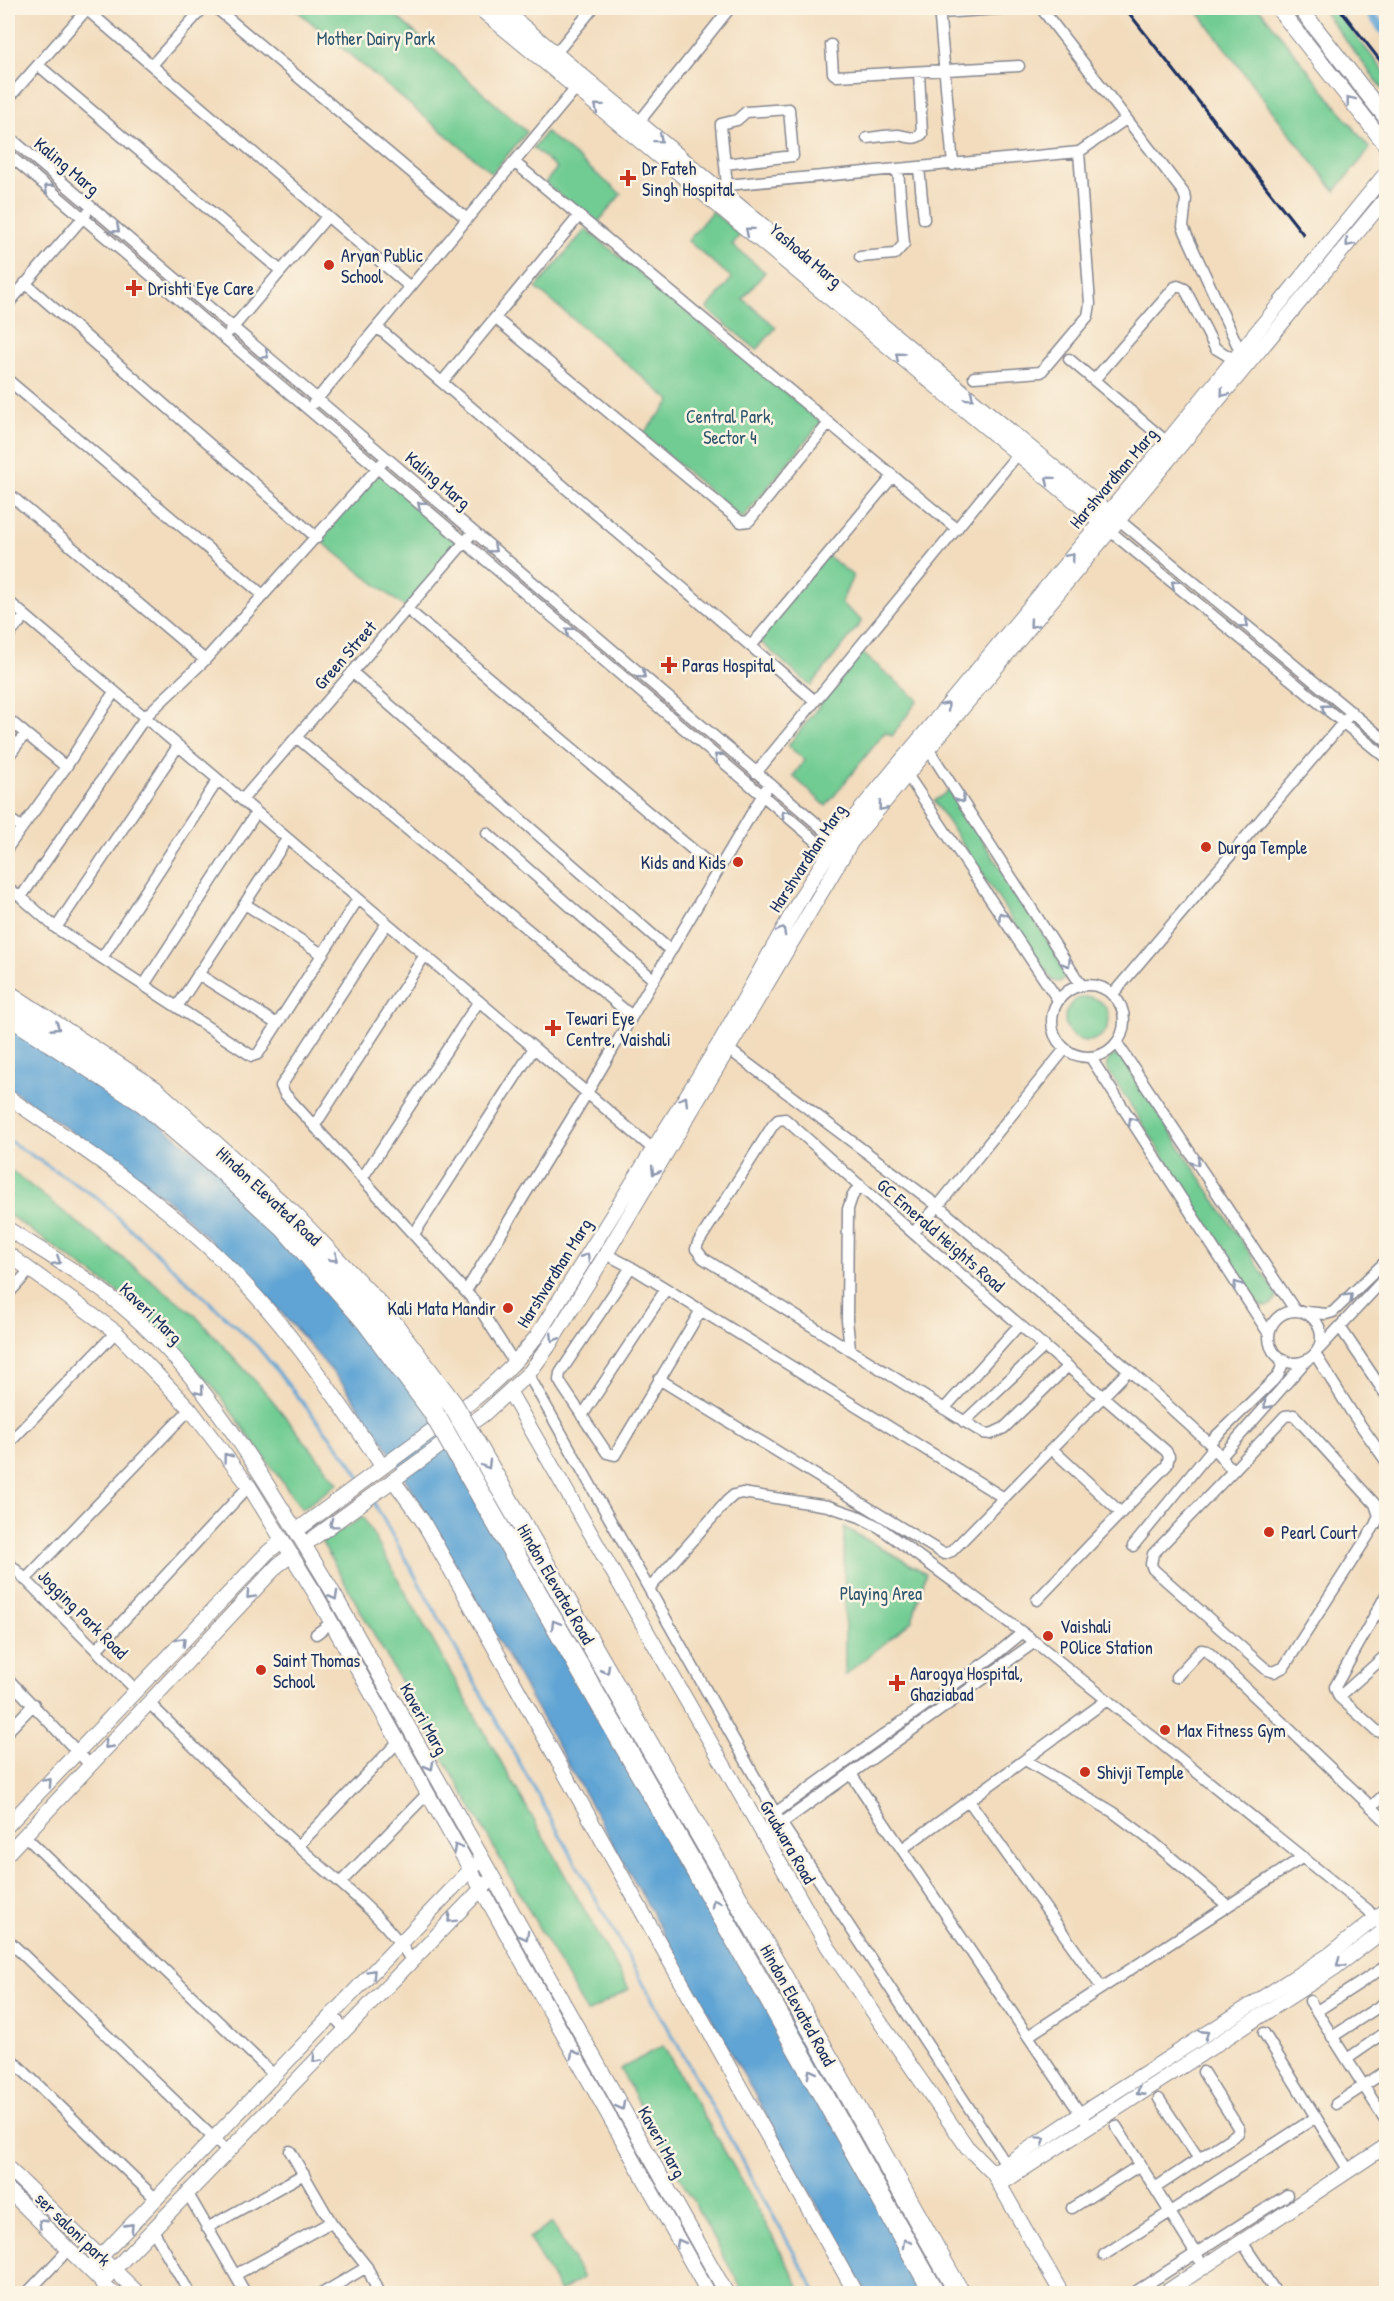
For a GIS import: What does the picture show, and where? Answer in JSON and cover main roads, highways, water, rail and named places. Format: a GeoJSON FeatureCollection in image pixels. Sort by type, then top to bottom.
{"type":"FeatureCollection","features":[{"type":"Feature","properties":{"kind":"highway","name":"Hindon Elevated Road"},"geometry":{"type":"LineString","coordinates":[[8,994],[153,1090],[294,1217],[380,1306],[453,1405],[781,1974],[960,2294]]}},
{"type":"Feature","properties":{"kind":"highway","name":"Hindon Elevated Road"},"geometry":{"type":"LineString","coordinates":[[8,1014],[143,1102],[219,1167],[285,1228],[366,1320],[432,1410],[761,1984],[935,2294]]}},
{"type":"Feature","properties":{"kind":"main road"},"geometry":{"type":"LineString","coordinates":[[1278,8],[1386,146]]}},
{"type":"Feature","properties":{"kind":"main road"},"geometry":{"type":"LineString","coordinates":[[1300,8],[1386,118]]}},
{"type":"Feature","properties":{"kind":"water"},"geometry":{"type":"Polygon","coordinates":[[[8,1006],[279,1217],[425,1381],[522,1541],[943,2293],[867,2293],[382,1439],[344,1385],[267,1296],[167,1199],[8,1087],[8,1006]]]}},
{"type":"Feature","properties":{"kind":"waterway"},"geometry":{"type":"LineString","coordinates":[[1366,8],[1386,33]]}},
{"type":"Feature","properties":{"kind":"waterway"},"geometry":{"type":"LineString","coordinates":[[8,1140],[96,1197],[257,1346],[352,1464],[360,1478]]}},
{"type":"Feature","properties":{"kind":"waterway"},"geometry":{"type":"LineString","coordinates":[[372,1499],[817,2294]]}},
{"type":"Feature","properties":{"kind":"railway"},"geometry":{"type":"LineString","coordinates":[[1125,8],[1303,234]]}},
{"type":"Feature","properties":{"kind":"railway"},"geometry":{"type":"LineString","coordinates":[[1339,8],[1386,68]]}},
{"type":"Feature","properties":{"kind":"place","name":"Dr Fateh Singh Hospital"},"geometry":{"type":"Point","coordinates":[628,178]}},
{"type":"Feature","properties":{"kind":"place","name":"Aryan Public School"},"geometry":{"type":"Point","coordinates":[329,265]}},
{"type":"Feature","properties":{"kind":"place","name":"Drishti Eye Care"},"geometry":{"type":"Point","coordinates":[134,288]}},
{"type":"Feature","properties":{"kind":"place","name":"Paras Hospital"},"geometry":{"type":"Point","coordinates":[669,665]}},
{"type":"Feature","properties":{"kind":"place","name":"Durga Temple"},"geometry":{"type":"Point","coordinates":[1206,847]}},
{"type":"Feature","properties":{"kind":"place","name":"Kids and Kids"},"geometry":{"type":"Point","coordinates":[738,862]}},
{"type":"Feature","properties":{"kind":"place","name":"Tewari Eye Centre, Vaishali"},"geometry":{"type":"Point","coordinates":[553,1028]}},
{"type":"Feature","properties":{"kind":"place","name":"Kali Mata Mandir"},"geometry":{"type":"Point","coordinates":[508,1308]}},
{"type":"Feature","properties":{"kind":"place","name":"Pearl Court"},"geometry":{"type":"Point","coordinates":[1269,1532]}},
{"type":"Feature","properties":{"kind":"place","name":"Vaishali POlice Station"},"geometry":{"type":"Point","coordinates":[1048,1636]}},
{"type":"Feature","properties":{"kind":"place","name":"Saint Thomas School"},"geometry":{"type":"Point","coordinates":[261,1670]}},
{"type":"Feature","properties":{"kind":"place","name":"Aarogya Hospital, Ghaziabad"},"geometry":{"type":"Point","coordinates":[897,1683]}},
{"type":"Feature","properties":{"kind":"place","name":"Max Fitness Gym"},"geometry":{"type":"Point","coordinates":[1165,1730]}},
{"type":"Feature","properties":{"kind":"place","name":"Shivji Temple"},"geometry":{"type":"Point","coordinates":[1085,1772]}},
{"type":"Feature","properties":{"kind":"park label","name":"Mother Dairy Park"},"geometry":{"type":"Point","coordinates":[376,38]}},
{"type":"Feature","properties":{"kind":"park label","name":"Central Park, Sector 4"},"geometry":{"type":"Point","coordinates":[730,426]}},
{"type":"Feature","properties":{"kind":"park label","name":"Playing Area"},"geometry":{"type":"Point","coordinates":[881,1593]}}]}
